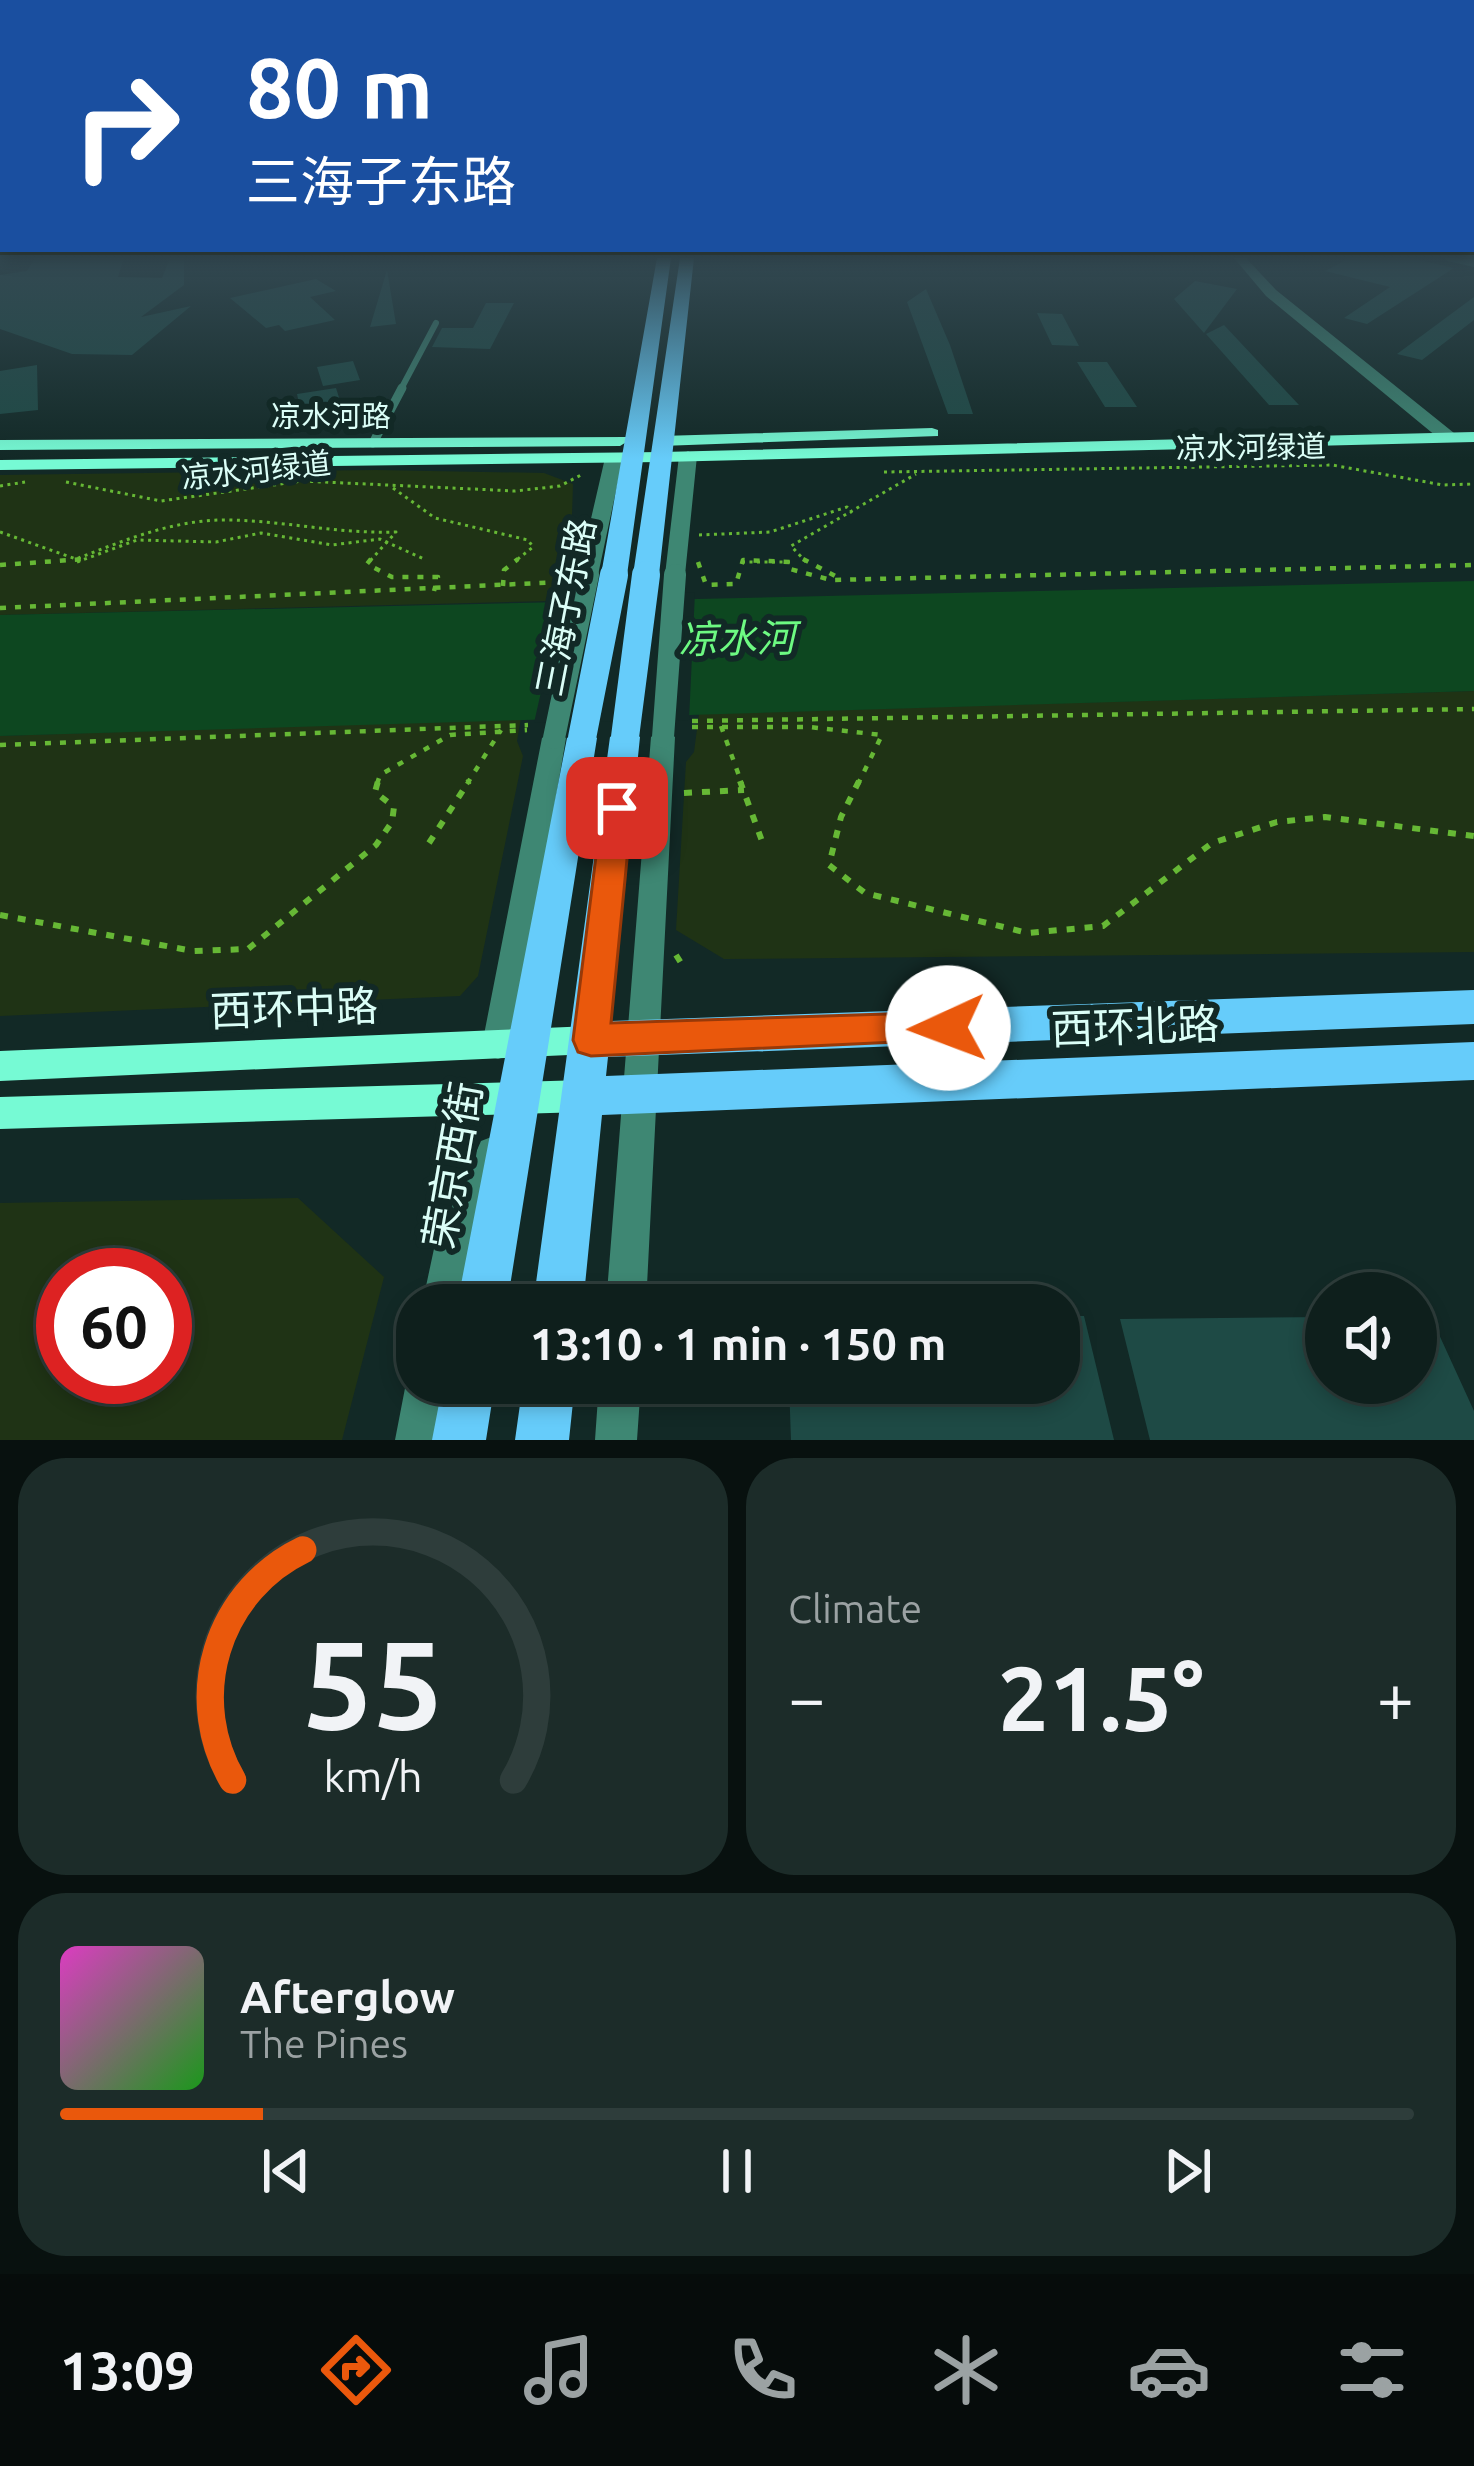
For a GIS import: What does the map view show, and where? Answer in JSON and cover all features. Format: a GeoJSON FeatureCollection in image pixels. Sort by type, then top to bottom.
{"type":"FeatureCollection","features":[{"type":"Feature","properties":{"kind":"main road","name":"三海子东路"},"geometry":{"type":"LineString","coordinates":[[514,1044],[568,816],[548,740],[599,577],[652,325]]}},
{"type":"Feature","properties":{"kind":"main road","name":"三海子东路"},"geometry":{"type":"LineString","coordinates":[[584,1096],[623,752],[665,575],[662,449],[678,325]]}},
{"type":"Feature","properties":{"kind":"main road","name":"西环北路"},"geometry":{"type":"LineString","coordinates":[[591,1040],[1474,1007]]}},
{"type":"Feature","properties":{"kind":"main road","name":"荣京西街"},"geometry":{"type":"LineString","coordinates":[[486,1284],[518,1095],[514,1044]]}},
{"type":"Feature","properties":{"kind":"main road","name":"西环北路"},"geometry":{"type":"LineString","coordinates":[[584,1096],[1474,1061]]}},
{"type":"Feature","properties":{"kind":"main road"},"geometry":{"type":"LineString","coordinates":[[561,1284],[584,1096]]}},
{"type":"Feature","properties":{"kind":"main road"},"geometry":{"type":"LineString","coordinates":[[459,1440],[465,1404]]}},
{"type":"Feature","properties":{"kind":"main road"},"geometry":{"type":"LineString","coordinates":[[542,1440],[546,1404]]}},
{"type":"Feature","properties":{"kind":"street"},"geometry":{"type":"LineString","coordinates":[[1311,325],[1441,431]]}},
{"type":"Feature","properties":{"kind":"street"},"geometry":{"type":"LineString","coordinates":[[662,449],[688,456],[1441,431],[1474,425]]}},
{"type":"Feature","properties":{"kind":"street"},"geometry":{"type":"LineString","coordinates":[[662,449],[1441,431],[1474,437]]}},
{"type":"Feature","properties":{"kind":"street","name":"凉水河路"},"geometry":{"type":"LineString","coordinates":[[0,445],[373,443],[628,452]]}},
{"type":"Feature","properties":{"kind":"street","name":"凉水河路"},"geometry":{"type":"LineString","coordinates":[[0,465],[662,449]]}},
{"type":"Feature","properties":{"kind":"street"},"geometry":{"type":"LineString","coordinates":[[627,1284],[640,1039],[667,803],[682,728],[665,575],[688,456]]}},
{"type":"Feature","properties":{"kind":"street"},"geometry":{"type":"LineString","coordinates":[[514,1044],[548,740]]}},
{"type":"Feature","properties":{"kind":"street"},"geometry":{"type":"LineString","coordinates":[[623,752],[667,803]]}},
{"type":"Feature","properties":{"kind":"street","name":"西环中路"},"geometry":{"type":"LineString","coordinates":[[0,1066],[591,1040]]}},
{"type":"Feature","properties":{"kind":"street"},"geometry":{"type":"LineString","coordinates":[[446,1284],[454,1244],[518,1095]]}},
{"type":"Feature","properties":{"kind":"street"},"geometry":{"type":"LineString","coordinates":[[0,1113],[584,1096]]}},
{"type":"Feature","properties":{"kind":"street"},"geometry":{"type":"LineString","coordinates":[[416,1440],[423,1404]]}},
{"type":"Feature","properties":{"kind":"street"},"geometry":{"type":"LineString","coordinates":[[616,1440],[619,1404]]}},
{"type":"Feature","properties":{"kind":"lane"},"geometry":{"type":"LineString","coordinates":[[373,443],[435,325]]}},
{"type":"Feature","properties":{"kind":"path","name":"凉水河绿道"},"geometry":{"type":"LineString","coordinates":[[884,472],[1078,465],[1140,470],[1332,465],[1443,485],[1474,484]]}},
{"type":"Feature","properties":{"kind":"path","name":"凉水河绿道"},"geometry":{"type":"LineString","coordinates":[[51,481],[149,501],[302,481],[515,491],[560,486],[586,473]]}},
{"type":"Feature","properties":{"kind":"path"},"geometry":{"type":"LineString","coordinates":[[842,579],[808,566],[790,547],[916,474]]}},
{"type":"Feature","properties":{"kind":"path"},"geometry":{"type":"LineString","coordinates":[[0,486],[37,481]]}},
{"type":"Feature","properties":{"kind":"path"},"geometry":{"type":"LineString","coordinates":[[390,486],[435,518],[528,539],[533,547],[504,570],[503,586]]}},
{"type":"Feature","properties":{"kind":"path"},"geometry":{"type":"LineString","coordinates":[[693,535],[746,537],[794,524],[812,513],[847,507],[852,513]]}},
{"type":"Feature","properties":{"kind":"path"},"geometry":{"type":"LineString","coordinates":[[0,532],[76,559],[130,536],[209,521],[244,520],[350,534],[396,532],[368,564],[392,577],[438,577],[434,591]]}},
{"type":"Feature","properties":{"kind":"path"},"geometry":{"type":"LineString","coordinates":[[0,565],[76,563],[137,540],[216,542],[261,532],[332,545],[380,538],[426,560]]}},
{"type":"Feature","properties":{"kind":"path"},"geometry":{"type":"LineString","coordinates":[[665,575],[703,564],[706,585],[736,584],[743,560],[790,562],[790,569],[842,579],[1474,565]]}},
{"type":"Feature","properties":{"kind":"path"},"geometry":{"type":"LineString","coordinates":[[0,608],[561,582]]}},
{"type":"Feature","properties":{"kind":"path"},"geometry":{"type":"LineString","coordinates":[[682,728],[1474,709]]}},
{"type":"Feature","properties":{"kind":"path"},"geometry":{"type":"LineString","coordinates":[[721,726],[762,841]]}},
{"type":"Feature","properties":{"kind":"path"},"geometry":{"type":"LineString","coordinates":[[682,728],[809,727],[881,735],[841,817],[830,865],[865,892],[1028,933],[1102,926],[1212,843],[1277,822],[1325,817],[1474,836]]}},
{"type":"Feature","properties":{"kind":"path"},"geometry":{"type":"LineString","coordinates":[[0,915],[193,951],[248,949],[376,845],[392,822],[394,807],[375,792],[380,775],[450,735],[501,730],[548,740]]}},
{"type":"Feature","properties":{"kind":"path"},"geometry":{"type":"LineString","coordinates":[[429,844],[501,730]]}},
{"type":"Feature","properties":{"kind":"path"},"geometry":{"type":"LineString","coordinates":[[0,745],[548,740]]}},
{"type":"Feature","properties":{"kind":"path"},"geometry":{"type":"LineString","coordinates":[[667,803],[744,790]]}},
{"type":"Feature","properties":{"kind":"shaded area"},"geometry":{"type":"Polygon","coordinates":[[[376,470],[544,473],[573,484],[571,546],[549,601],[0,615],[0,475],[376,470]]]}},
{"type":"Feature","properties":{"kind":"shaded area"},"geometry":{"type":"Polygon","coordinates":[[[1474,691],[1474,952],[724,959],[676,930],[686,762],[694,752],[699,714],[1474,691]]]}},
{"type":"Feature","properties":{"kind":"shaded area"},"geometry":{"type":"Polygon","coordinates":[[[521,718],[517,741],[523,756],[478,976],[460,996],[0,1016],[0,736],[521,718]]]}},
{"type":"Feature","properties":{"kind":"shaded area"},"geometry":{"type":"Polygon","coordinates":[[[298,1198],[384,1277],[342,1440],[0,1440],[0,1203],[298,1198]]]}},
{"type":"Feature","properties":{"kind":"water","name":"凉水河"},"geometry":{"type":"Polygon","coordinates":[[[1474,581],[1474,691],[0,736],[0,615],[1474,581]]]}},
{"type":"Feature","properties":{"kind":"pier"},"geometry":{"type":"Polygon","coordinates":[[[695,592],[689,720],[534,723],[563,594],[695,592]]]}},
{"type":"Feature","properties":{"kind":"building"},"geometry":{"type":"Polygon","coordinates":[[[0,325],[168,325],[132,355],[72,354],[0,325]]]}},
{"type":"Feature","properties":{"kind":"building"},"geometry":{"type":"Polygon","coordinates":[[[279,325],[311,325],[285,331],[279,325]]]}},
{"type":"Feature","properties":{"kind":"building"},"geometry":{"type":"Polygon","coordinates":[[[502,325],[490,349],[432,347],[442,328],[502,325]]]}},
{"type":"Feature","properties":{"kind":"building"},"geometry":{"type":"Polygon","coordinates":[[[915,325],[942,325],[950,345],[973,414],[948,414],[915,325]]]}},
{"type":"Feature","properties":{"kind":"building"},"geometry":{"type":"Polygon","coordinates":[[[1043,325],[1068,325],[1079,346],[1052,345],[1043,325]]]}},
{"type":"Feature","properties":{"kind":"building"},"geometry":{"type":"Polygon","coordinates":[[[1224,325],[1299,405],[1269,405],[1206,334],[1224,325]]]}},
{"type":"Feature","properties":{"kind":"building"},"geometry":{"type":"Polygon","coordinates":[[[1436,325],[1467,325],[1422,360],[1397,354],[1436,325]]]}},
{"type":"Feature","properties":{"kind":"building"},"geometry":{"type":"Polygon","coordinates":[[[353,361],[360,380],[323,386],[317,367],[353,361]]]}},
{"type":"Feature","properties":{"kind":"building"},"geometry":{"type":"Polygon","coordinates":[[[1077,362],[1107,362],[1137,407],[1105,407],[1077,362]]]}},
{"type":"Feature","properties":{"kind":"building"},"geometry":{"type":"Polygon","coordinates":[[[37,365],[38,410],[0,414],[0,371],[37,365]]]}},
{"type":"Feature","properties":{"kind":"building"},"geometry":{"type":"Polygon","coordinates":[[[336,388],[342,407],[301,413],[297,394],[336,388]]]}},
{"type":"Feature","properties":{"kind":"building"},"geometry":{"type":"Polygon","coordinates":[[[1080,1316],[1084,1316],[1114,1440],[791,1440],[790,1404],[1080,1404],[1080,1316]]]}},
{"type":"Feature","properties":{"kind":"building"},"geometry":{"type":"Polygon","coordinates":[[[1305,1317],[1305,1404],[1437,1404],[1437,1330],[1474,1411],[1474,1440],[1150,1440],[1120,1319],[1305,1317]]]}},
{"type":"Feature","properties":{"kind":"route"},"geometry":{"type":"LineString","coordinates":[[617,808],[591,1040],[948,1028]]}}]}
